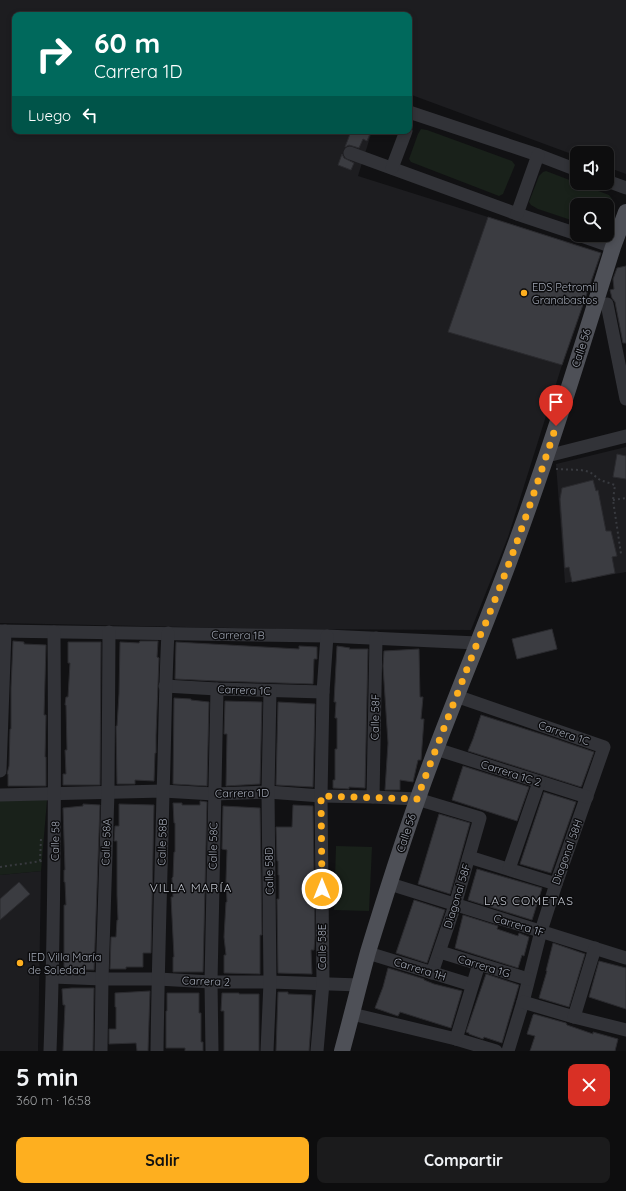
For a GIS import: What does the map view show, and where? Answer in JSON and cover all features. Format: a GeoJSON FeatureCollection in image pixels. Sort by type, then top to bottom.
{"type":"FeatureCollection","features":[{"type":"Feature","properties":{"kind":"main road","name":"Calle 56"},"geometry":{"type":"LineString","coordinates":[[342,1051],[368,953],[417,799],[456,696],[490,613],[545,462],[613,247],[623,231],[626,212]]}},
{"type":"Feature","properties":{"kind":"street"},"geometry":{"type":"LineString","coordinates":[[412,117],[538,155],[570,167]]}},
{"type":"Feature","properties":{"kind":"street"},"geometry":{"type":"LineString","coordinates":[[392,168],[405,134]]}},
{"type":"Feature","properties":{"kind":"street"},"geometry":{"type":"LineString","coordinates":[[350,153],[570,232]]}},
{"type":"Feature","properties":{"kind":"street"},"geometry":{"type":"LineString","coordinates":[[517,214],[538,155]]}},
{"type":"Feature","properties":{"kind":"street"},"geometry":{"type":"LineString","coordinates":[[614,184],[626,188]]}},
{"type":"Feature","properties":{"kind":"street"},"geometry":{"type":"LineString","coordinates":[[598,242],[613,247]]}},
{"type":"Feature","properties":{"kind":"street"},"geometry":{"type":"LineString","coordinates":[[607,304],[626,399]]}},
{"type":"Feature","properties":{"kind":"street"},"geometry":{"type":"LineString","coordinates":[[545,462],[626,436]]}},
{"type":"Feature","properties":{"kind":"street"},"geometry":{"type":"LineString","coordinates":[[0,771],[2,631]]}},
{"type":"Feature","properties":{"kind":"street","name":"Carrera 1B"},"geometry":{"type":"LineString","coordinates":[[2,631],[327,636],[477,644]]}},
{"type":"Feature","properties":{"kind":"street","name":"Calle 58"},"geometry":{"type":"LineString","coordinates":[[50,1051],[53,977],[56,793],[54,632]]}},
{"type":"Feature","properties":{"kind":"street","name":"Calle 58A"},"geometry":{"type":"LineString","coordinates":[[101,1051],[108,792],[109,632]]}},
{"type":"Feature","properties":{"kind":"street","name":"Calle 58B"},"geometry":{"type":"LineString","coordinates":[[157,1051],[164,791],[165,686],[168,633]]}},
{"type":"Feature","properties":{"kind":"street"},"geometry":{"type":"LineString","coordinates":[[321,796],[323,692],[327,636]]}},
{"type":"Feature","properties":{"kind":"street","name":"Calle 58F"},"geometry":{"type":"LineString","coordinates":[[373,797],[376,638]]}},
{"type":"Feature","properties":{"kind":"street","name":"Carrera 1C"},"geometry":{"type":"LineString","coordinates":[[165,686],[323,692]]}},
{"type":"Feature","properties":{"kind":"street","name":"Calle 58C"},"geometry":{"type":"LineString","coordinates":[[212,1051],[211,982],[217,689]]}},
{"type":"Feature","properties":{"kind":"street","name":"Calle 58D"},"geometry":{"type":"LineString","coordinates":[[267,1051],[270,982],[268,792],[270,691]]}},
{"type":"Feature","properties":{"kind":"street","name":"Carrera 1C"},"geometry":{"type":"LineString","coordinates":[[456,696],[604,747]]}},
{"type":"Feature","properties":{"kind":"street","name":"Diagonal 58H"},"geometry":{"type":"LineString","coordinates":[[508,1051],[523,1002],[541,931],[604,747]]}},
{"type":"Feature","properties":{"kind":"street","name":"Carrera 1C 2"},"geometry":{"type":"LineString","coordinates":[[436,749],[587,797]]}},
{"type":"Feature","properties":{"kind":"street"},"geometry":{"type":"LineString","coordinates":[[508,869],[540,782]]}},
{"type":"Feature","properties":{"kind":"street","name":"Carrera 1D"},"geometry":{"type":"LineString","coordinates":[[0,795],[164,791],[214,794],[268,792],[321,796],[417,799],[480,818]]}},
{"type":"Feature","properties":{"kind":"street","name":"Calle 58E"},"geometry":{"type":"LineString","coordinates":[[317,1051],[323,983],[321,796]]}},
{"type":"Feature","properties":{"kind":"street","name":"Diagonal 58F"},"geometry":{"type":"LineString","coordinates":[[432,973],[455,905],[480,818]]}},
{"type":"Feature","properties":{"kind":"street"},"geometry":{"type":"LineString","coordinates":[[469,857],[556,884]]}},
{"type":"Feature","properties":{"kind":"street","name":"Carrera 1F"},"geometry":{"type":"LineString","coordinates":[[390,884],[626,958]]}},
{"type":"Feature","properties":{"kind":"street"},"geometry":{"type":"LineString","coordinates":[[574,1017],[595,948]]}},
{"type":"Feature","properties":{"kind":"street","name":"Carrera 1G"},"geometry":{"type":"LineString","coordinates":[[440,952],[528,979]]}},
{"type":"Feature","properties":{"kind":"street","name":"Carrera 1H"},"geometry":{"type":"LineString","coordinates":[[368,953],[472,985]]}},
{"type":"Feature","properties":{"kind":"street"},"geometry":{"type":"LineString","coordinates":[[456,1039],[479,964]]}},
{"type":"Feature","properties":{"kind":"street","name":"Carrera 2"},"geometry":{"type":"LineString","coordinates":[[53,977],[360,985]]}},
{"type":"Feature","properties":{"kind":"street"},"geometry":{"type":"LineString","coordinates":[[523,1002],[626,1030]]}},
{"type":"Feature","properties":{"kind":"street"},"geometry":{"type":"LineString","coordinates":[[352,1014],[456,1039],[496,1051]]}},
{"type":"Feature","properties":{"kind":"path"},"geometry":{"type":"LineString","coordinates":[[545,462],[590,472],[600,480],[615,485],[613,500],[621,554]]}},
{"type":"Feature","properties":{"kind":"path"},"geometry":{"type":"LineString","coordinates":[[613,500],[626,498]]}},
{"type":"Feature","properties":{"kind":"path"},"geometry":{"type":"LineString","coordinates":[[0,867],[55,859]]}},
{"type":"Feature","properties":{"kind":"shaded area"},"geometry":{"type":"Polygon","coordinates":[[[0,0],[626,0],[626,174],[614,170],[614,146],[570,146],[570,153],[412,95],[412,12],[12,12],[12,134],[371,134],[358,176],[488,217],[449,332],[562,365],[508,537],[471,630],[278,629],[0,623],[0,0]]]}},
{"type":"Feature","properties":{"kind":"shaded area"},"geometry":{"type":"Polygon","coordinates":[[[421,129],[512,161],[515,165],[503,194],[499,196],[411,162],[409,159],[421,129]]]}},
{"type":"Feature","properties":{"kind":"shaded area"},"geometry":{"type":"Polygon","coordinates":[[[546,171],[570,180],[570,190],[596,190],[609,195],[611,198],[570,198],[570,220],[538,209],[529,202],[539,176],[546,171]]]}},
{"type":"Feature","properties":{"kind":"shaded area"},"geometry":{"type":"Polygon","coordinates":[[[626,447],[626,572],[565,583],[556,464],[626,447]]]}},
{"type":"Feature","properties":{"kind":"shaded area"},"geometry":{"type":"Polygon","coordinates":[[[0,799],[47,800],[41,871],[0,875],[0,799]]]}},
{"type":"Feature","properties":{"kind":"shaded area"},"geometry":{"type":"Polygon","coordinates":[[[336,846],[372,847],[369,911],[334,910],[336,846]]]}},
{"type":"Feature","properties":{"kind":"shaded area","name":"IED Villa María de Soledad"},"geometry":{"type":"Polygon","coordinates":[[[41,871],[38,1051],[0,1051],[0,875],[41,871]]]}},
{"type":"Feature","properties":{"kind":"building"},"geometry":{"type":"Polygon","coordinates":[[[350,134],[370,134],[367,141],[363,139],[359,148],[349,145],[345,147],[350,134]]]}},
{"type":"Feature","properties":{"kind":"building"},"geometry":{"type":"Polygon","coordinates":[[[342,154],[344,158],[354,163],[351,170],[338,165],[342,154]]]}},
{"type":"Feature","properties":{"kind":"building","name":"EDS Petromil Granabastos"},"geometry":{"type":"Polygon","coordinates":[[[488,217],[601,253],[562,365],[448,332],[488,217]]]}},
{"type":"Feature","properties":{"kind":"building"},"geometry":{"type":"Polygon","coordinates":[[[626,266],[626,343],[623,343],[615,302],[612,298],[610,290],[614,289],[613,279],[617,268],[626,266]]]}},
{"type":"Feature","properties":{"kind":"building"},"geometry":{"type":"Polygon","coordinates":[[[617,454],[626,456],[626,479],[613,477],[617,454]]]}},
{"type":"Feature","properties":{"kind":"building"},"geometry":{"type":"Polygon","coordinates":[[[593,480],[596,491],[598,490],[606,531],[611,531],[617,556],[612,557],[615,573],[572,582],[569,567],[565,568],[560,499],[562,488],[593,480]]]}},
{"type":"Feature","properties":{"kind":"building"},"geometry":{"type":"Polygon","coordinates":[[[552,629],[557,649],[517,659],[512,639],[552,629]]]}},
{"type":"Feature","properties":{"kind":"building"},"geometry":{"type":"Polygon","coordinates":[[[13,641],[24,642],[24,644],[46,645],[44,715],[46,715],[46,786],[8,786],[7,774],[9,766],[11,729],[13,641]]]}},
{"type":"Feature","properties":{"kind":"building"},"geometry":{"type":"Polygon","coordinates":[[[140,641],[158,641],[157,657],[159,658],[154,781],[135,780],[135,784],[117,784],[116,726],[119,694],[120,642],[139,643],[140,641]]]}},
{"type":"Feature","properties":{"kind":"building"},"geometry":{"type":"Polygon","coordinates":[[[68,642],[101,642],[100,785],[63,785],[63,774],[66,774],[65,750],[67,750],[65,705],[66,697],[68,697],[70,663],[68,663],[68,642]]]}},
{"type":"Feature","properties":{"kind":"building"},"geometry":{"type":"Polygon","coordinates":[[[176,642],[299,649],[299,646],[317,647],[317,659],[314,659],[313,684],[175,679],[176,642]]]}},
{"type":"Feature","properties":{"kind":"building"},"geometry":{"type":"Polygon","coordinates":[[[337,646],[350,648],[349,649],[368,649],[365,788],[333,788],[333,780],[335,780],[335,749],[337,749],[337,718],[335,718],[336,702],[334,702],[337,646]]]}},
{"type":"Feature","properties":{"kind":"building"},"geometry":{"type":"Polygon","coordinates":[[[419,649],[420,697],[423,697],[421,719],[424,719],[421,760],[418,760],[413,782],[400,780],[400,790],[385,790],[388,743],[383,666],[384,651],[419,649]]]}},
{"type":"Feature","properties":{"kind":"building"},"geometry":{"type":"Polygon","coordinates":[[[174,698],[209,702],[207,786],[173,784],[174,698]]]}},
{"type":"Feature","properties":{"kind":"building"},"geometry":{"type":"Polygon","coordinates":[[[225,701],[262,702],[260,784],[226,786],[227,734],[224,734],[225,701]]]}},
{"type":"Feature","properties":{"kind":"building"},"geometry":{"type":"Polygon","coordinates":[[[278,702],[315,704],[313,787],[276,785],[278,702]]]}},
{"type":"Feature","properties":{"kind":"building"},"geometry":{"type":"Polygon","coordinates":[[[481,715],[594,752],[581,787],[468,751],[481,715]]]}},
{"type":"Feature","properties":{"kind":"building"},"geometry":{"type":"Polygon","coordinates":[[[463,766],[529,787],[517,821],[452,800],[463,766]]]}},
{"type":"Feature","properties":{"kind":"building"},"geometry":{"type":"Polygon","coordinates":[[[544,792],[576,802],[551,873],[520,864],[544,792]]]}},
{"type":"Feature","properties":{"kind":"building"},"geometry":{"type":"Polygon","coordinates":[[[200,801],[207,802],[203,972],[173,972],[174,957],[171,897],[173,897],[172,878],[175,852],[175,823],[173,803],[182,803],[182,805],[200,805],[200,801]]]}},
{"type":"Feature","properties":{"kind":"building"},"geometry":{"type":"Polygon","coordinates":[[[83,804],[100,805],[94,970],[64,969],[64,905],[66,905],[64,882],[63,808],[83,806],[83,804]]]}},
{"type":"Feature","properties":{"kind":"building"},"geometry":{"type":"Polygon","coordinates":[[[119,804],[154,805],[151,953],[143,953],[143,967],[110,969],[111,937],[116,937],[118,920],[117,841],[114,841],[115,826],[119,826],[119,804]]]}},
{"type":"Feature","properties":{"kind":"building"},"geometry":{"type":"Polygon","coordinates":[[[293,805],[313,806],[315,937],[314,950],[311,950],[312,974],[278,973],[277,899],[279,899],[279,875],[276,827],[292,827],[293,805]]]}},
{"type":"Feature","properties":{"kind":"building"},"geometry":{"type":"Polygon","coordinates":[[[223,806],[260,808],[262,935],[260,935],[260,974],[224,973],[224,955],[226,955],[224,937],[227,902],[227,850],[222,849],[223,806]]]}},
{"type":"Feature","properties":{"kind":"building"},"geometry":{"type":"Polygon","coordinates":[[[439,814],[470,823],[450,894],[418,884],[439,814]]]}},
{"type":"Feature","properties":{"kind":"building"},"geometry":{"type":"Polygon","coordinates":[[[477,869],[542,888],[532,920],[468,900],[477,869]]]}},
{"type":"Feature","properties":{"kind":"building"},"geometry":{"type":"Polygon","coordinates":[[[19,882],[30,894],[0,920],[0,899],[19,882]]]}},
{"type":"Feature","properties":{"kind":"building"},"geometry":{"type":"Polygon","coordinates":[[[414,900],[445,910],[427,963],[396,953],[414,900]]]}},
{"type":"Feature","properties":{"kind":"building"},"geometry":{"type":"Polygon","coordinates":[[[463,915],[498,926],[497,929],[518,936],[519,933],[529,937],[524,956],[522,955],[518,968],[455,948],[463,915]]]}},
{"type":"Feature","properties":{"kind":"building"},"geometry":{"type":"Polygon","coordinates":[[[553,943],[585,954],[569,1007],[539,998],[553,943]]]}},
{"type":"Feature","properties":{"kind":"building"},"geometry":{"type":"Polygon","coordinates":[[[599,961],[626,968],[626,1009],[589,997],[599,961]]]}},
{"type":"Feature","properties":{"kind":"building"},"geometry":{"type":"Polygon","coordinates":[[[388,968],[424,979],[434,984],[462,991],[451,1028],[400,1012],[398,1016],[375,1008],[388,968]]]}},
{"type":"Feature","properties":{"kind":"building"},"geometry":{"type":"Polygon","coordinates":[[[486,974],[519,985],[502,1043],[484,1037],[483,1039],[466,1032],[486,974]]]}},
{"type":"Feature","properties":{"kind":"building"},"geometry":{"type":"Polygon","coordinates":[[[94,988],[93,1051],[63,1051],[65,1005],[63,1005],[62,989],[94,988]]]}},
{"type":"Feature","properties":{"kind":"building"},"geometry":{"type":"Polygon","coordinates":[[[150,991],[148,1051],[137,1051],[136,1043],[109,1044],[109,1029],[116,1029],[115,993],[150,991]]]}},
{"type":"Feature","properties":{"kind":"building"},"geometry":{"type":"Polygon","coordinates":[[[278,992],[312,995],[309,1051],[276,1051],[278,992]]]}},
{"type":"Feature","properties":{"kind":"building"},"geometry":{"type":"Polygon","coordinates":[[[167,993],[199,993],[201,1042],[203,1042],[203,1051],[185,1051],[185,1048],[166,1048],[167,993]]]}},
{"type":"Feature","properties":{"kind":"building"},"geometry":{"type":"Polygon","coordinates":[[[222,993],[259,994],[259,1051],[224,1051],[224,1011],[221,1011],[222,993]]]}},
{"type":"Feature","properties":{"kind":"building"},"geometry":{"type":"Polygon","coordinates":[[[534,1014],[566,1023],[567,1025],[593,1034],[593,1032],[618,1039],[615,1051],[530,1051],[535,1036],[527,1034],[534,1014]]]}},
{"type":"Feature","properties":{"kind":"place","name":"EDS Petromil Granabastos"},"geometry":{"type":"Point","coordinates":[524,293]}},
{"type":"Feature","properties":{"kind":"place","name":"IED Villa María de Soledad"},"geometry":{"type":"Point","coordinates":[20,963]}},
{"type":"Feature","properties":{"kind":"district","name":"VILLA MARÍA"},"geometry":{"type":"Point","coordinates":[191,887]}},
{"type":"Feature","properties":{"kind":"district","name":"LAS COMETAS"},"geometry":{"type":"Point","coordinates":[529,900]}},
{"type":"Feature","properties":{"kind":"route"},"geometry":{"type":"LineString","coordinates":[[322,889],[321,796],[417,799],[514,550],[556,426]]}}]}
